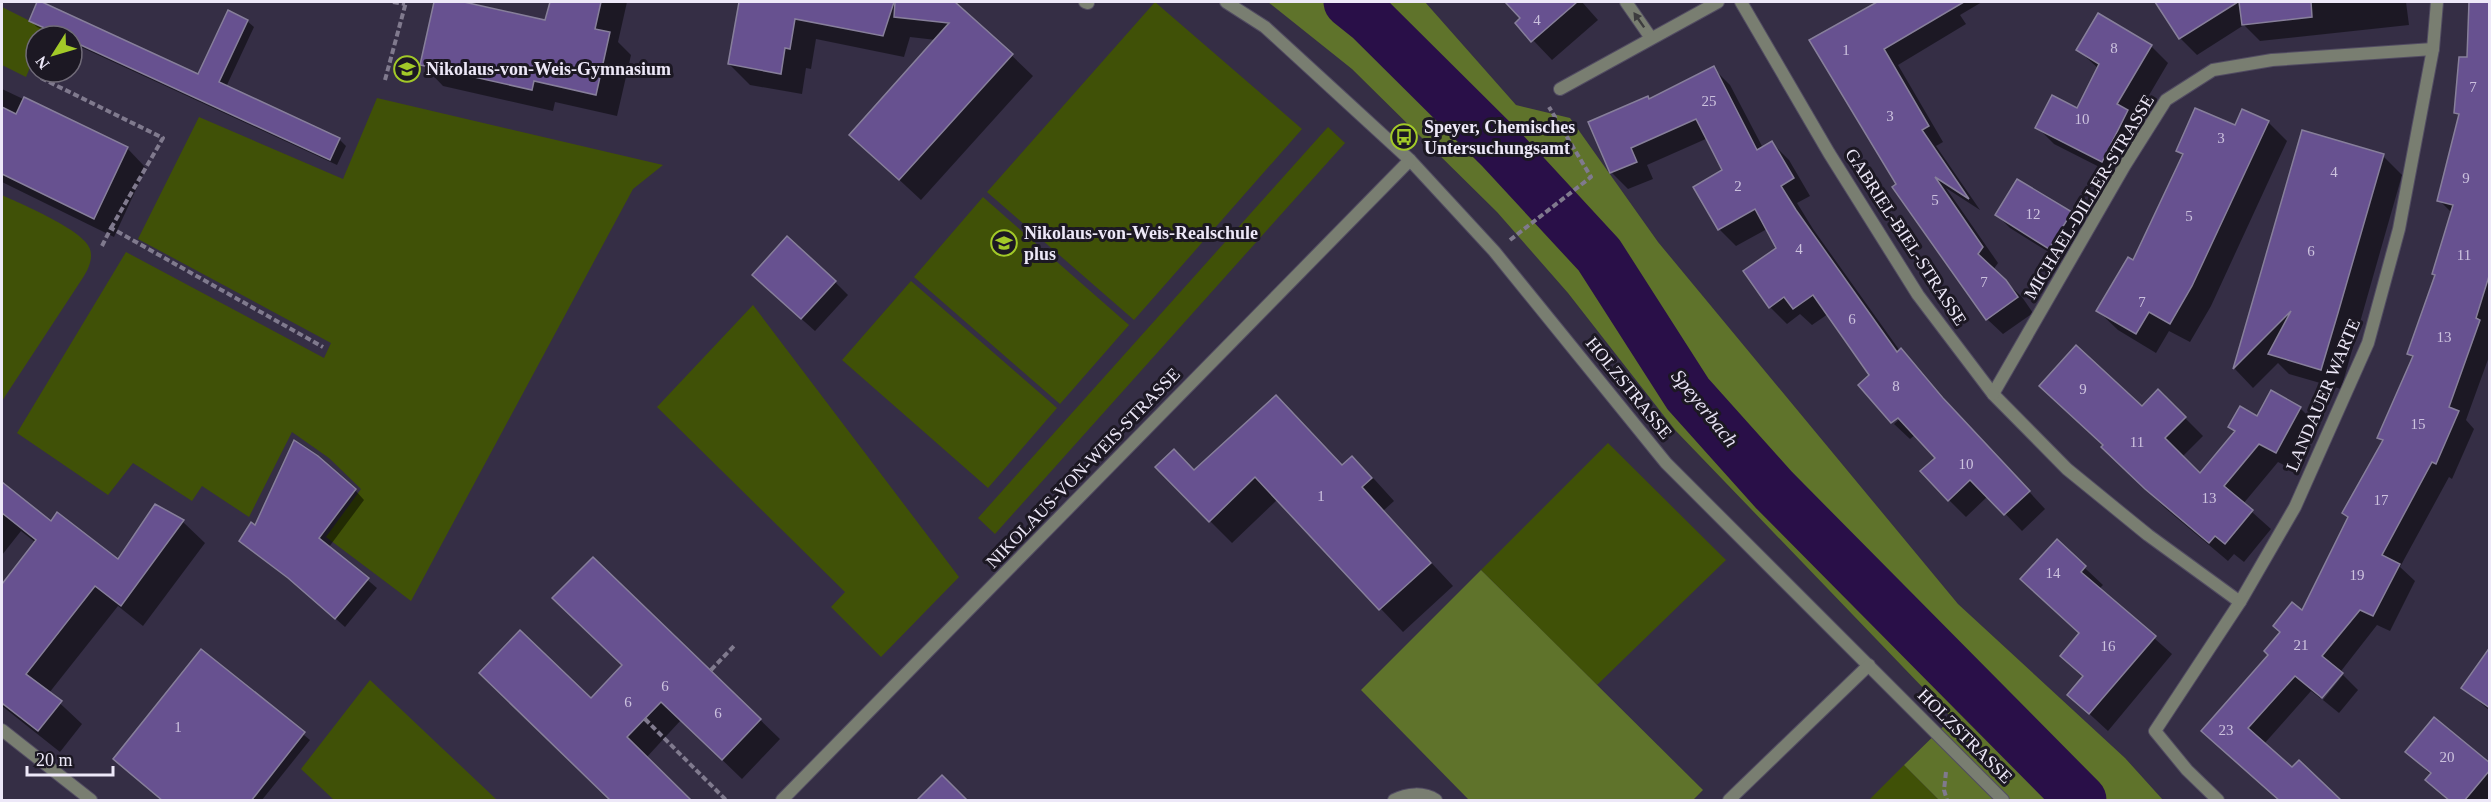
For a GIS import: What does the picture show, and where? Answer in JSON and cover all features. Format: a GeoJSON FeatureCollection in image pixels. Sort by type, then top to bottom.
{"type":"FeatureCollection","features":[{"type":"Feature","properties":{"kind":"street","name":"HOLZSTRASSE"},"geometry":{"type":"LineString","coordinates":[[1226,2],[1265,27],[1410,160],[1494,251],[1666,463],[2003,801]]}},
{"type":"Feature","properties":{"kind":"street"},"geometry":{"type":"LineString","coordinates":[[1626,2],[1652,38]]}},
{"type":"Feature","properties":{"kind":"street"},"geometry":{"type":"LineString","coordinates":[[1560,89],[1718,2]]}},
{"type":"Feature","properties":{"kind":"street","name":"GABRIEL-BIEL-STRASSE"},"geometry":{"type":"LineString","coordinates":[[1741,2],[1829,153],[1918,295],[1993,394],[2067,469],[2148,536],[2240,602]]}},
{"type":"Feature","properties":{"kind":"street","name":"LANDAUER WARTE"},"geometry":{"type":"LineString","coordinates":[[2218,801],[2187,770],[2155,731],[2240,602],[2295,507],[2368,343],[2399,229],[2433,49],[2437,2]]}},
{"type":"Feature","properties":{"kind":"street","name":"MICHAEL-DILLER-STRASSE"},"geometry":{"type":"LineString","coordinates":[[1993,394],[2166,100],[2213,70],[2272,60],[2433,49]]}},
{"type":"Feature","properties":{"kind":"street","name":"NIKOLAUS-VON-WEIS-STRASSE"},"geometry":{"type":"LineString","coordinates":[[782,801],[1410,160]]}},
{"type":"Feature","properties":{"kind":"street"},"geometry":{"type":"LineString","coordinates":[[1729,801],[1869,665]]}},
{"type":"Feature","properties":{"kind":"street"},"geometry":{"type":"LineString","coordinates":[[2,730],[91,801]]}},
{"type":"Feature","properties":{"kind":"street"},"geometry":{"type":"LineString","coordinates":[[1394,801],[1402,796],[1427,794],[1436,801]]}},
{"type":"Feature","properties":{"kind":"path"},"geometry":{"type":"LineString","coordinates":[[385,80],[406,3],[393,2]]}},
{"type":"Feature","properties":{"kind":"path"},"geometry":{"type":"LineString","coordinates":[[53,84],[163,138],[102,246]]}},
{"type":"Feature","properties":{"kind":"path"},"geometry":{"type":"LineString","coordinates":[[1522,231],[1591,177],[1544,99],[1560,89]]}},
{"type":"Feature","properties":{"kind":"path"},"geometry":{"type":"LineString","coordinates":[[111,228],[323,347]]}},
{"type":"Feature","properties":{"kind":"path"},"geometry":{"type":"LineString","coordinates":[[711,670],[734,646]]}},
{"type":"Feature","properties":{"kind":"path"},"geometry":{"type":"LineString","coordinates":[[645,719],[726,801]]}},
{"type":"Feature","properties":{"kind":"green space"},"geometry":{"type":"Polygon","coordinates":[[[1155,2],[1302,129],[1134,320],[987,192],[1155,2]]]}},
{"type":"Feature","properties":{"kind":"green space"},"geometry":{"type":"Polygon","coordinates":[[[1268,2],[1425,2],[1516,105],[1570,118],[1658,242],[1958,604],[2125,758],[2163,800],[1939,800],[1904,765],[1952,718],[1675,430],[1568,293],[1497,212],[1352,69],[1268,2]]]}},
{"type":"Feature","properties":{"kind":"green space"},"geometry":{"type":"Polygon","coordinates":[[[2,7],[36,24],[24,24],[24,76],[2,65],[2,7]]]}},
{"type":"Feature","properties":{"kind":"green space"},"geometry":{"type":"Polygon","coordinates":[[[377,98],[663,165],[633,189],[411,601],[326,537],[361,489],[329,458],[292,432],[249,517],[202,486],[192,501],[133,463],[108,495],[17,433],[126,252],[324,358],[331,343],[138,239],[199,117],[343,179],[377,98]]]}},
{"type":"Feature","properties":{"kind":"green space"},"geometry":{"type":"Polygon","coordinates":[[[1328,127],[1345,143],[995,534],[978,518],[1328,127]]]}},
{"type":"Feature","properties":{"kind":"green space"},"geometry":{"type":"Polygon","coordinates":[[[2,195],[65,226],[85,242],[90,249],[91,256],[84,276],[2,401],[2,195]]]}},
{"type":"Feature","properties":{"kind":"green space"},"geometry":{"type":"Polygon","coordinates":[[[983,197],[1129,325],[1060,404],[914,277],[983,197]]]}},
{"type":"Feature","properties":{"kind":"green space"},"geometry":{"type":"Polygon","coordinates":[[[911,281],[1057,408],[988,488],[842,360],[911,281]]]}},
{"type":"Feature","properties":{"kind":"green space"},"geometry":{"type":"Polygon","coordinates":[[[753,305],[959,577],[881,657],[831,607],[845,592],[657,407],[753,305]]]}},
{"type":"Feature","properties":{"kind":"green space"},"geometry":{"type":"Polygon","coordinates":[[[1608,443],[1726,560],[1597,685],[1481,570],[1608,443]]]}},
{"type":"Feature","properties":{"kind":"green space"},"geometry":{"type":"Polygon","coordinates":[[[1481,570],[1703,790],[1693,800],[1469,800],[1361,690],[1481,570]]]}},
{"type":"Feature","properties":{"kind":"green space"},"geometry":{"type":"Polygon","coordinates":[[[370,680],[497,800],[334,800],[301,769],[370,680]]]}},
{"type":"Feature","properties":{"kind":"green space"},"geometry":{"type":"Polygon","coordinates":[[[1904,765],[1939,800],[1869,800],[1904,765]]]}},
{"type":"Feature","properties":{"kind":"building"},"geometry":{"type":"Polygon","coordinates":[[[37,2],[42,2],[198,74],[228,10],[248,20],[219,82],[340,138],[330,160],[84,47],[84,24],[36,24],[29,21],[37,2]]]}},
{"type":"Feature","properties":{"kind":"building"},"geometry":{"type":"Polygon","coordinates":[[[434,2],[464,2],[545,20],[550,2],[601,2],[595,29],[610,32],[596,95],[534,81],[532,90],[420,65],[434,2]]]}},
{"type":"Feature","properties":{"kind":"building"},"geometry":{"type":"Polygon","coordinates":[[[739,2],[894,2],[883,36],[795,19],[790,49],[785,48],[781,74],[728,64],[739,2]]]}},
{"type":"Feature","properties":{"kind":"building"},"geometry":{"type":"Polygon","coordinates":[[[895,2],[955,2],[1013,54],[899,180],[849,135],[949,23],[894,17],[895,2]]]}},
{"type":"Feature","properties":{"kind":"building"},"geometry":{"type":"Polygon","coordinates":[[[1505,2],[1577,2],[1531,42],[1515,23],[1520,18],[1505,2]]]}},
{"type":"Feature","properties":{"kind":"building"},"geometry":{"type":"Polygon","coordinates":[[[1877,2],[1964,2],[1884,49],[1929,126],[1922,130],[1969,199],[1935,177],[1983,247],[1978,254],[2006,280],[2018,297],[1986,320],[1892,187],[1896,184],[1809,40],[1877,2]]]}},
{"type":"Feature","properties":{"kind":"building"},"geometry":{"type":"Polygon","coordinates":[[[2155,2],[2238,2],[2179,39],[2155,2]]]}},
{"type":"Feature","properties":{"kind":"building"},"geometry":{"type":"Polygon","coordinates":[[[2239,2],[2311,2],[2312,17],[2242,25],[2239,2]]]}},
{"type":"Feature","properties":{"kind":"building"},"geometry":{"type":"Polygon","coordinates":[[[2469,2],[2490,2],[2490,273],[2476,318],[2480,320],[2449,407],[2459,411],[2436,464],[2432,462],[2382,555],[2400,564],[2373,616],[2360,610],[2322,656],[2343,673],[2322,698],[2295,676],[2248,728],[2292,767],[2299,760],[2342,801],[2280,801],[2201,731],[2268,655],[2264,651],[2280,632],[2273,626],[2292,602],[2302,610],[2348,517],[2342,513],[2383,440],[2377,438],[2413,356],[2407,354],[2435,275],[2432,274],[2453,205],[2437,201],[2459,114],[2454,113],[2459,57],[2467,57],[2469,2]]]}},
{"type":"Feature","properties":{"kind":"building"},"geometry":{"type":"Polygon","coordinates":[[[2098,13],[2152,45],[2117,104],[2128,110],[2102,162],[2035,128],[2052,95],[2077,108],[2099,64],[2076,50],[2098,13]]]}},
{"type":"Feature","properties":{"kind":"building"},"geometry":{"type":"Polygon","coordinates":[[[1714,66],[1757,150],[1772,141],[1794,178],[1781,186],[1897,352],[1901,348],[1943,398],[2030,491],[2004,515],[1970,480],[1948,501],[1920,471],[1935,458],[1898,418],[1891,423],[1858,385],[1869,375],[1813,295],[1793,309],[1784,297],[1769,308],[1743,271],[1776,248],[1755,209],[1718,230],[1693,187],[1722,170],[1696,119],[1631,148],[1637,162],[1610,173],[1588,122],[1648,96],[1649,99],[1714,66]]]}},
{"type":"Feature","properties":{"kind":"building"},"geometry":{"type":"Polygon","coordinates":[[[24,97],[128,147],[94,219],[2,174],[2,107],[16,114],[24,97]]]}},
{"type":"Feature","properties":{"kind":"building"},"geometry":{"type":"Polygon","coordinates":[[[2195,108],[2235,125],[2242,109],[2269,121],[2192,286],[2170,324],[2149,312],[2136,334],[2096,311],[2128,257],[2133,260],[2183,154],[2176,151],[2195,108]]]}},
{"type":"Feature","properties":{"kind":"building"},"geometry":{"type":"Polygon","coordinates":[[[2302,130],[2384,154],[2321,370],[2268,354],[2291,311],[2233,369],[2302,130]]]}},
{"type":"Feature","properties":{"kind":"building"},"geometry":{"type":"Polygon","coordinates":[[[2017,179],[2072,212],[2049,249],[1995,215],[2017,179]]]}},
{"type":"Feature","properties":{"kind":"building"},"geometry":{"type":"Polygon","coordinates":[[[787,236],[836,281],[801,319],[752,275],[787,236]]]}},
{"type":"Feature","properties":{"kind":"building"},"geometry":{"type":"Polygon","coordinates":[[[2076,345],[2142,406],[2158,389],[2186,417],[2165,438],[2200,473],[2235,431],[2228,427],[2240,406],[2257,416],[2271,390],[2301,407],[2276,453],[2259,444],[2224,486],[2253,510],[2225,544],[2215,536],[2209,543],[2145,489],[2101,447],[2103,445],[2039,386],[2076,345]]]}},
{"type":"Feature","properties":{"kind":"building"},"geometry":{"type":"Polygon","coordinates":[[[1276,395],[1342,465],[1352,456],[1372,478],[1362,487],[1431,563],[1379,610],[1255,477],[1209,522],[1155,467],[1174,449],[1194,470],[1276,395]]]}},
{"type":"Feature","properties":{"kind":"building"},"geometry":{"type":"Polygon","coordinates":[[[294,440],[318,456],[356,489],[319,538],[369,578],[335,619],[288,578],[239,541],[251,522],[255,525],[294,440]]]}},
{"type":"Feature","properties":{"kind":"building"},"geometry":{"type":"Polygon","coordinates":[[[2,482],[51,521],[57,512],[118,559],[155,504],[184,520],[121,606],[95,586],[26,674],[62,701],[38,731],[3,704],[2,706],[2,584],[36,540],[2,513],[2,482]]]}},
{"type":"Feature","properties":{"kind":"building"},"geometry":{"type":"Polygon","coordinates":[[[2057,539],[2086,566],[2081,572],[2156,636],[2089,714],[2067,695],[2083,676],[2060,656],[2079,633],[2020,579],[2057,539]]]}},
{"type":"Feature","properties":{"kind":"building"},"geometry":{"type":"Polygon","coordinates":[[[593,557],[761,719],[722,760],[661,702],[627,737],[692,801],[611,801],[479,673],[520,630],[591,698],[622,665],[552,598],[593,557]]]}},
{"type":"Feature","properties":{"kind":"building"},"geometry":{"type":"Polygon","coordinates":[[[2490,647],[2490,708],[2461,688],[2490,647]]]}},
{"type":"Feature","properties":{"kind":"building"},"geometry":{"type":"Polygon","coordinates":[[[201,649],[305,732],[251,801],[163,801],[113,759],[201,649]]]}},
{"type":"Feature","properties":{"kind":"building"},"geometry":{"type":"Polygon","coordinates":[[[2434,717],[2490,763],[2490,770],[2464,801],[2450,801],[2425,780],[2431,773],[2405,752],[2434,717]]]}},
{"type":"Feature","properties":{"kind":"building"},"geometry":{"type":"Polygon","coordinates":[[[942,775],[968,801],[916,801],[942,775]]]}},
{"type":"Feature","properties":{"kind":"waterway","name":"Speyerbach"},"geometry":{"type":"LineString","coordinates":[[1349,2],[1369,18],[1501,149],[1599,255],[1688,394],[1774,490],[2081,800]]}},
{"type":"Feature","properties":{"kind":"place","name":"Nikolaus-von-Weis-Gymnasium"},"geometry":{"type":"Point","coordinates":[407,69]}},
{"type":"Feature","properties":{"kind":"place","name":"Speyer, Chemisches Untersuchungsamt"},"geometry":{"type":"Point","coordinates":[1404,137]}},
{"type":"Feature","properties":{"kind":"place","name":"Nikolaus-von-Weis-Realschule plus"},"geometry":{"type":"Point","coordinates":[1004,243]}}]}
